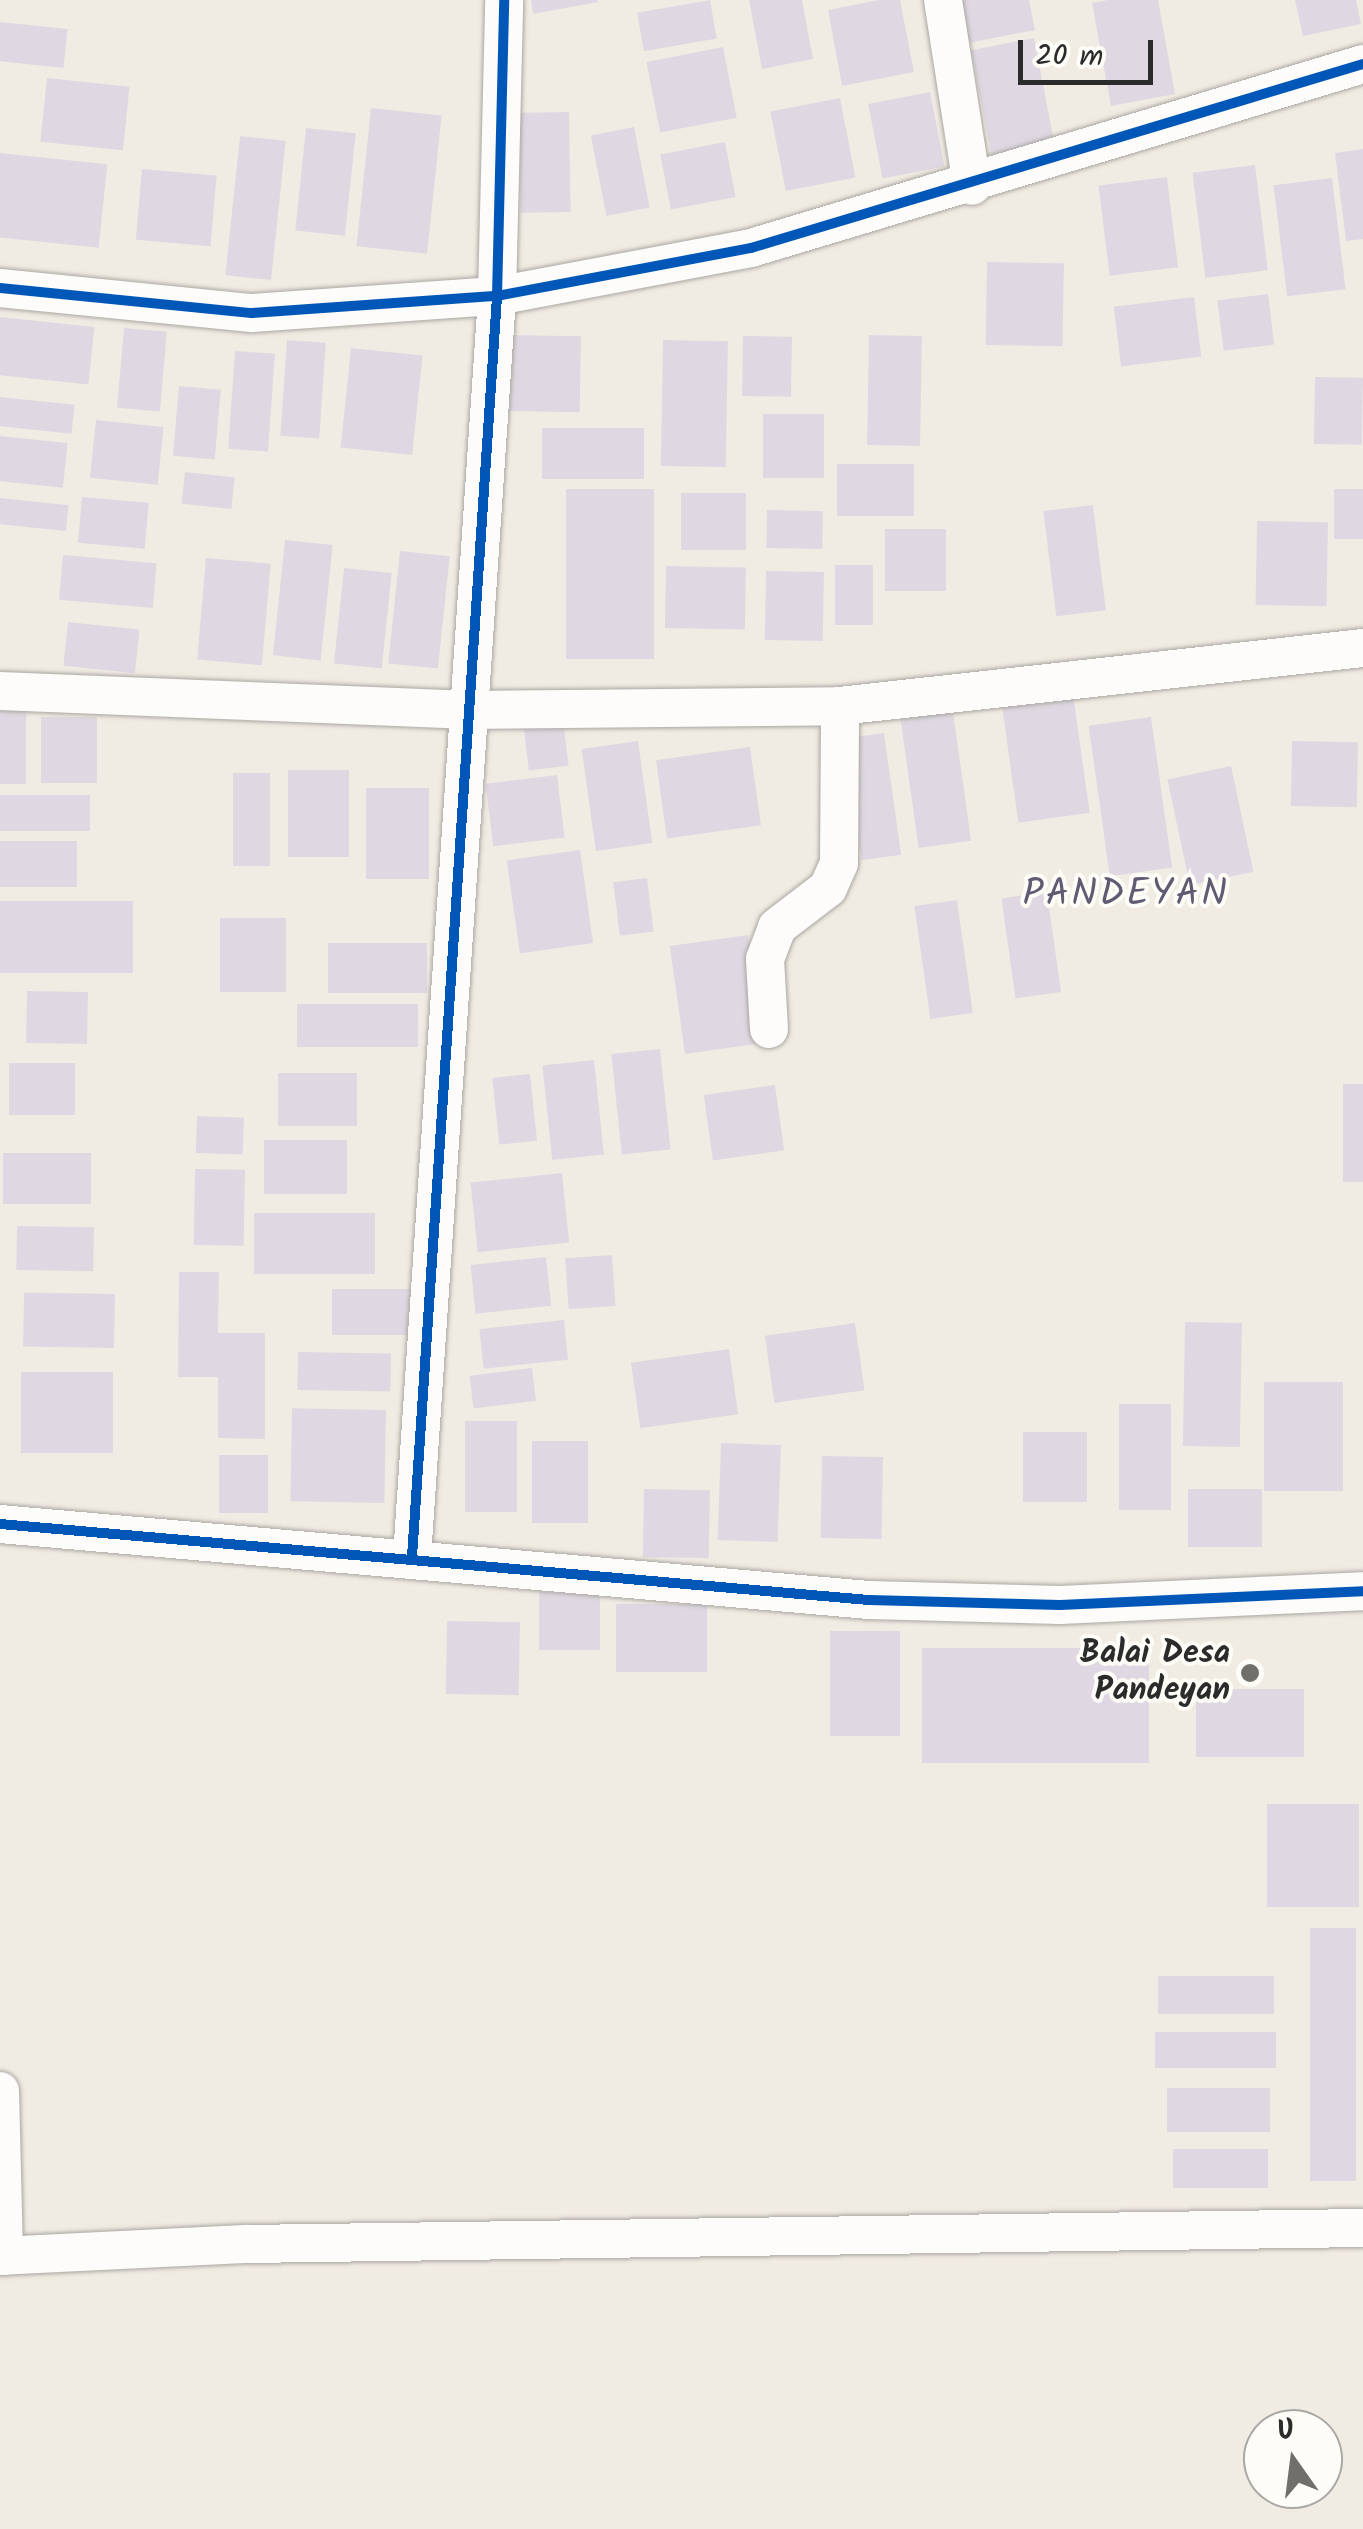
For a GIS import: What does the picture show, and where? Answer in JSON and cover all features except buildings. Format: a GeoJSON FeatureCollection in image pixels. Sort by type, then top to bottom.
{"type":"FeatureCollection","features":[{"type":"Feature","properties":{"kind":"street"},"geometry":{"type":"LineString","coordinates":[[412,1557],[497,296],[504,0]]}},
{"type":"Feature","properties":{"kind":"street"},"geometry":{"type":"LineString","coordinates":[[943,0],[972,186]]}},
{"type":"Feature","properties":{"kind":"street"},"geometry":{"type":"LineString","coordinates":[[0,288],[252,314],[497,296],[751,248],[972,186],[1363,64]]}},
{"type":"Feature","properties":{"kind":"street"},"geometry":{"type":"LineString","coordinates":[[0,691],[471,710],[840,706],[1363,648]]}},
{"type":"Feature","properties":{"kind":"street"},"geometry":{"type":"LineString","coordinates":[[769,1029],[765,960],[777,927],[828,888],[839,862],[840,706]]}},
{"type":"Feature","properties":{"kind":"street"},"geometry":{"type":"LineString","coordinates":[[0,1524],[412,1557],[869,1600],[1060,1604],[1363,1591]]}},
{"type":"Feature","properties":{"kind":"street"},"geometry":{"type":"LineString","coordinates":[[0,2091],[2,2256],[246,2244],[1363,2228]]}},
{"type":"Feature","properties":{"kind":"cycle path"},"geometry":{"type":"LineString","coordinates":[[412,1557],[497,296],[504,0]]}},
{"type":"Feature","properties":{"kind":"cycle path"},"geometry":{"type":"LineString","coordinates":[[0,288],[252,313],[497,296],[751,248],[1363,64]]}},
{"type":"Feature","properties":{"kind":"cycle path"},"geometry":{"type":"LineString","coordinates":[[0,1524],[869,1600],[1060,1605],[1363,1591]]}},
{"type":"Feature","properties":{"kind":"place","name":"Balai Desa Pandeyan"},"geometry":{"type":"Point","coordinates":[1250,1673]}},
{"type":"Feature","properties":{"kind":"district","name":"PANDEYAN"},"geometry":{"type":"Point","coordinates":[1126,896]}}]}
